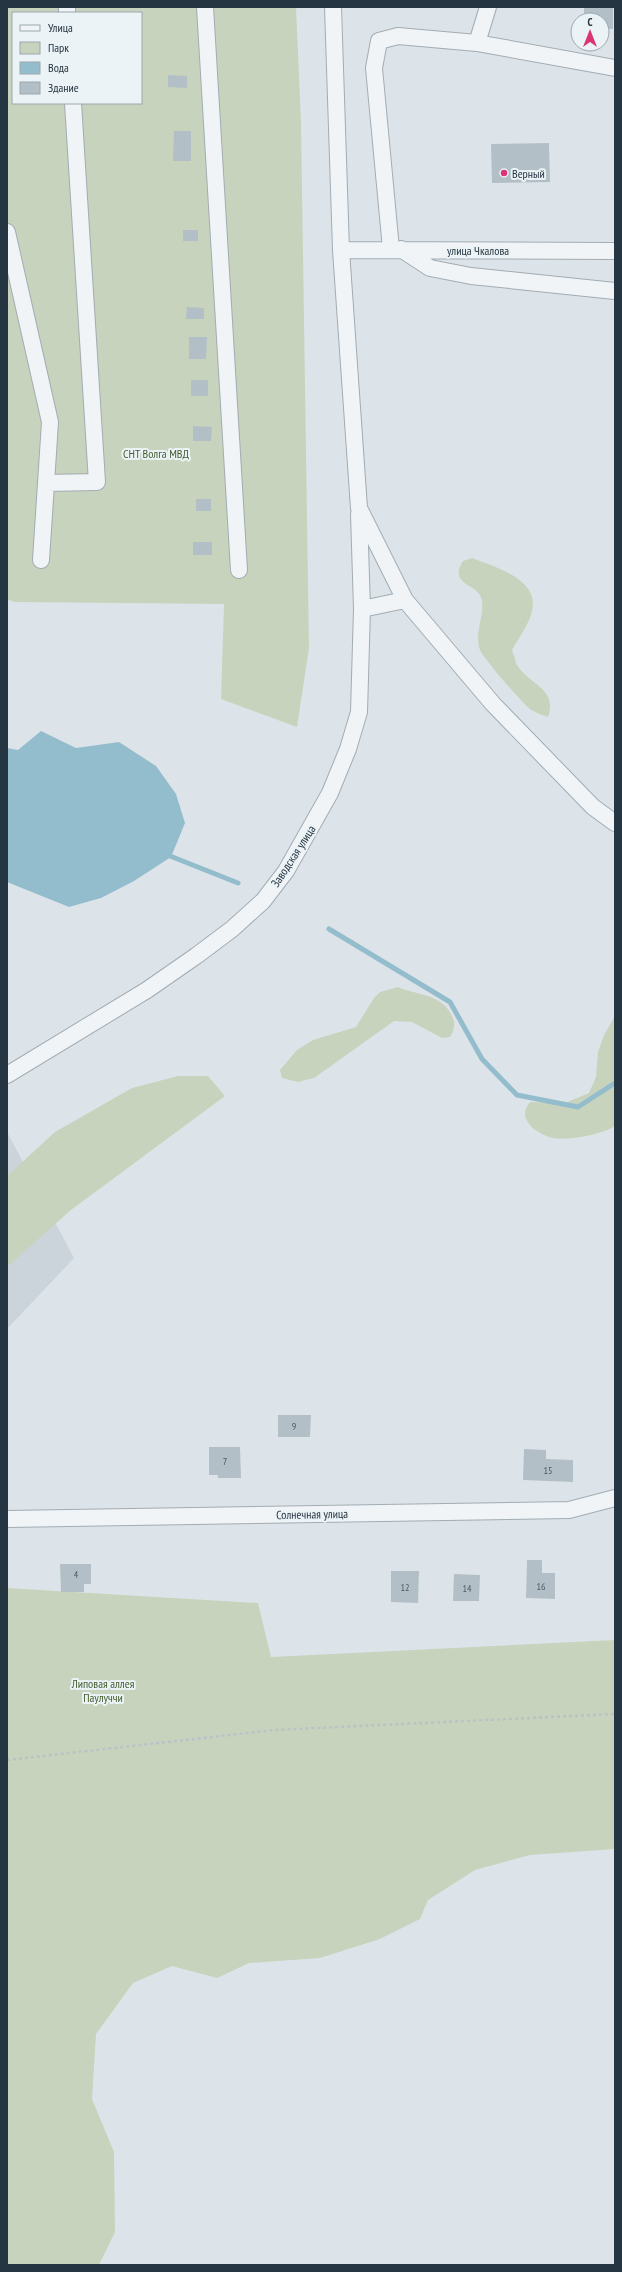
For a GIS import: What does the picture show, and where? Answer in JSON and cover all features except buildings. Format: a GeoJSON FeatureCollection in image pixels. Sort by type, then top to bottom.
{"type":"FeatureCollection","features":[{"type":"Feature","properties":{"kind":"street"},"geometry":{"type":"LineString","coordinates":[[205,7],[239,570]]}},
{"type":"Feature","properties":{"kind":"street","name":"Заводская улица"},"geometry":{"type":"LineString","coordinates":[[7,1074],[147,990],[232,929],[263,900],[286,871],[330,793],[350,742],[359,712],[362,609],[359,508],[341,250],[333,7]]}},
{"type":"Feature","properties":{"kind":"street"},"geometry":{"type":"LineString","coordinates":[[477,43],[488,7]]}},
{"type":"Feature","properties":{"kind":"street"},"geometry":{"type":"LineString","coordinates":[[615,68],[477,43],[398,36],[379,41],[374,68],[396,249],[430,268],[471,276],[615,291]]}},
{"type":"Feature","properties":{"kind":"street"},"geometry":{"type":"LineString","coordinates":[[46,482],[97,482],[73,104]]}},
{"type":"Feature","properties":{"kind":"street"},"geometry":{"type":"LineString","coordinates":[[7,232],[11,268],[50,422],[41,560]]}},
{"type":"Feature","properties":{"kind":"street","name":"улица Чкалова"},"geometry":{"type":"LineString","coordinates":[[341,250],[396,249],[615,251]]}},
{"type":"Feature","properties":{"kind":"street"},"geometry":{"type":"LineString","coordinates":[[359,508],[405,600],[493,704],[593,807],[615,823]]}},
{"type":"Feature","properties":{"kind":"street"},"geometry":{"type":"LineString","coordinates":[[362,609],[405,600]]}},
{"type":"Feature","properties":{"kind":"street","name":"Солнечная улица"},"geometry":{"type":"LineString","coordinates":[[7,1519],[569,1510],[615,1498]]}},
{"type":"Feature","properties":{"kind":"path"},"geometry":{"type":"LineString","coordinates":[[7,1760],[274,1730],[615,1714]]}},
{"type":"Feature","properties":{"kind":"shaded area"},"geometry":{"type":"Polygon","coordinates":[[[7,1132],[74,1258],[7,1329],[7,1132]]]}},
{"type":"Feature","properties":{"kind":"green space","name":"СНТ Волга МВД"},"geometry":{"type":"Polygon","coordinates":[[[7,7],[296,7],[301,122],[309,648],[297,727],[221,699],[224,604],[14,602],[7,599],[7,7]]]}},
{"type":"Feature","properties":{"kind":"green space"},"geometry":{"type":"Polygon","coordinates":[[[472,558],[514,576],[529,590],[533,600],[531,616],[512,650],[517,665],[522,672],[546,693],[549,699],[550,707],[548,717],[531,710],[495,671],[480,650],[478,638],[482,613],[482,601],[480,595],[461,580],[459,575],[459,569],[463,561],[472,558]]]}},
{"type":"Feature","properties":{"kind":"green space"},"geometry":{"type":"Polygon","coordinates":[[[398,987],[428,996],[441,1002],[447,1007],[453,1017],[454,1023],[454,1029],[450,1037],[442,1038],[412,1022],[394,1021],[314,1078],[298,1082],[282,1078],[280,1070],[297,1050],[313,1040],[356,1027],[374,998],[380,992],[398,987]]]}},
{"type":"Feature","properties":{"kind":"green space"},"geometry":{"type":"Polygon","coordinates":[[[615,1016],[615,1126],[592,1135],[563,1139],[549,1137],[537,1131],[528,1123],[526,1118],[526,1108],[530,1102],[565,1103],[589,1093],[596,1077],[598,1052],[604,1035],[615,1016]]]}},
{"type":"Feature","properties":{"kind":"green space"},"geometry":{"type":"Polygon","coordinates":[[[178,1076],[208,1076],[225,1096],[71,1210],[7,1267],[7,1176],[55,1132],[132,1088],[178,1076]]]}},
{"type":"Feature","properties":{"kind":"green space","name":"Липовая аллея Паулуччи"},"geometry":{"type":"Polygon","coordinates":[[[7,1588],[258,1603],[271,1657],[615,1640],[615,1849],[530,1855],[475,1870],[428,1900],[420,1919],[380,1939],[320,1958],[249,1963],[217,1978],[172,1966],[133,1983],[96,2034],[92,2099],[114,2152],[115,2232],[99,2265],[7,2265],[7,1588]]]}},
{"type":"Feature","properties":{"kind":"water"},"geometry":{"type":"Polygon","coordinates":[[[41,731],[76,748],[119,742],[156,766],[176,794],[185,823],[171,857],[134,881],[101,898],[69,907],[7,882],[7,748],[18,750],[41,731]]]}},
{"type":"Feature","properties":{"kind":"waterway"},"geometry":{"type":"LineString","coordinates":[[165,854],[238,883]]}},
{"type":"Feature","properties":{"kind":"waterway"},"geometry":{"type":"LineString","coordinates":[[329,929],[450,1002],[482,1059],[517,1095],[578,1107],[615,1083]]}},
{"type":"Feature","properties":{"kind":"place","name":"Верный"},"geometry":{"type":"Point","coordinates":[504,173]}}]}
